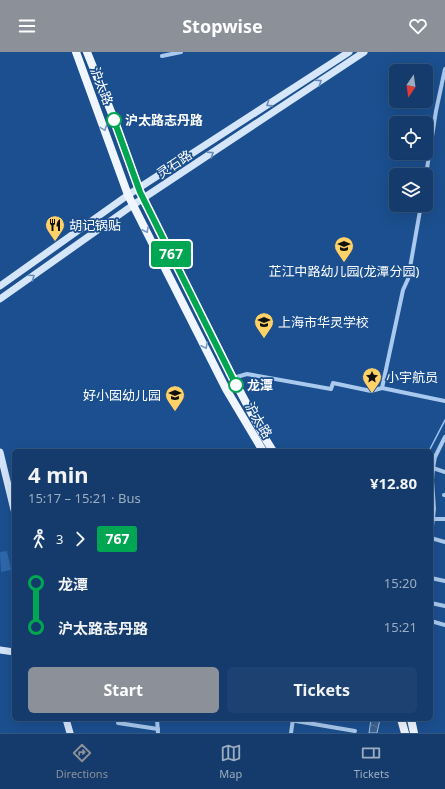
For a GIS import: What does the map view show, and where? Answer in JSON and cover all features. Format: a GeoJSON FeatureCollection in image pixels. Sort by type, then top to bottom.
{"type":"FeatureCollection","features":[{"type":"Feature","properties":{"kind":"main road","name":"沪太路"},"geometry":{"type":"LineString","coordinates":[[76,52],[128,195],[226,389],[262,449]]}},
{"type":"Feature","properties":{"kind":"main road","name":"沪太路"},"geometry":{"type":"LineString","coordinates":[[87,52],[114,119],[139,189],[233,378],[263,435],[273,449]]}},
{"type":"Feature","properties":{"kind":"main road","name":"灵石路"},"geometry":{"type":"LineString","coordinates":[[0,286],[128,195],[339,54],[349,52]]}},
{"type":"Feature","properties":{"kind":"main road","name":"灵石路"},"geometry":{"type":"LineString","coordinates":[[0,299],[134,205],[364,52]]}},
{"type":"Feature","properties":{"kind":"main road"},"geometry":{"type":"LineString","coordinates":[[0,452],[12,502]]}},
{"type":"Feature","properties":{"kind":"main road"},"geometry":{"type":"LineString","coordinates":[[0,650],[12,652]]}},
{"type":"Feature","properties":{"kind":"main road"},"geometry":{"type":"LineString","coordinates":[[67,721],[70,733]]}},
{"type":"Feature","properties":{"kind":"main road"},"geometry":{"type":"LineString","coordinates":[[402,721],[405,733]]}},
{"type":"Feature","properties":{"kind":"main road"},"geometry":{"type":"LineString","coordinates":[[411,721],[414,733]]}},
{"type":"Feature","properties":{"kind":"street"},"geometry":{"type":"LineString","coordinates":[[162,56],[181,52]]}},
{"type":"Feature","properties":{"kind":"street"},"geometry":{"type":"LineString","coordinates":[[427,168],[436,111],[445,69]]}},
{"type":"Feature","properties":{"kind":"street"},"geometry":{"type":"LineString","coordinates":[[382,388],[403,290],[408,279],[419,212]]}},
{"type":"Feature","properties":{"kind":"street"},"geometry":{"type":"LineString","coordinates":[[233,378],[247,374],[331,389],[332,383],[371,391],[382,388],[445,401]]}},
{"type":"Feature","properties":{"kind":"street"},"geometry":{"type":"LineString","coordinates":[[445,437],[435,457],[433,468],[445,472]]}},
{"type":"Feature","properties":{"kind":"street"},"geometry":{"type":"LineString","coordinates":[[433,494],[433,519],[445,520]]}},
{"type":"Feature","properties":{"kind":"street"},"geometry":{"type":"LineString","coordinates":[[433,538],[445,542]]}},
{"type":"Feature","properties":{"kind":"street"},"geometry":{"type":"LineString","coordinates":[[433,578],[445,581]]}},
{"type":"Feature","properties":{"kind":"street"},"geometry":{"type":"LineString","coordinates":[[433,603],[445,606]]}},
{"type":"Feature","properties":{"kind":"street"},"geometry":{"type":"LineString","coordinates":[[433,622],[445,625]]}},
{"type":"Feature","properties":{"kind":"street"},"geometry":{"type":"LineString","coordinates":[[118,723],[158,731],[157,721]]}},
{"type":"Feature","properties":{"kind":"street"},"geometry":{"type":"LineString","coordinates":[[291,733],[293,721]]}},
{"type":"Feature","properties":{"kind":"street"},"geometry":{"type":"LineString","coordinates":[[299,721],[355,731]]}},
{"type":"Feature","properties":{"kind":"shaded area"},"geometry":{"type":"Polygon","coordinates":[[[7,551],[11,570],[1,572],[0,552],[7,551]]]}},
{"type":"Feature","properties":{"kind":"water"},"geometry":{"type":"Polygon","coordinates":[[[371,721],[380,721],[377,733],[369,733],[371,721]]]}},
{"type":"Feature","properties":{"kind":"waterway"},"geometry":{"type":"LineString","coordinates":[[430,449],[445,420]]}},
{"type":"Feature","properties":{"kind":"bus line","name":"767"},"geometry":{"type":"LineString","coordinates":[[114,120],[140,192],[236,385]]}},
{"type":"Feature","properties":{"kind":"place","name":"沪太路志丹路"},"geometry":{"type":"Point","coordinates":[114,120]}},
{"type":"Feature","properties":{"kind":"place","name":"胡记锅贴"},"geometry":{"type":"Point","coordinates":[55,242]}},
{"type":"Feature","properties":{"kind":"place","name":"芷江中路幼儿园(龙潭分园)"},"geometry":{"type":"Point","coordinates":[344,263]}},
{"type":"Feature","properties":{"kind":"place","name":"上海市华灵学校"},"geometry":{"type":"Point","coordinates":[264,339]}},
{"type":"Feature","properties":{"kind":"place","name":"龙潭"},"geometry":{"type":"Point","coordinates":[236,385]}},
{"type":"Feature","properties":{"kind":"place","name":"小宇航员"},"geometry":{"type":"Point","coordinates":[372,394]}},
{"type":"Feature","properties":{"kind":"place","name":"好小囡幼儿园"},"geometry":{"type":"Point","coordinates":[175,412]}}]}
